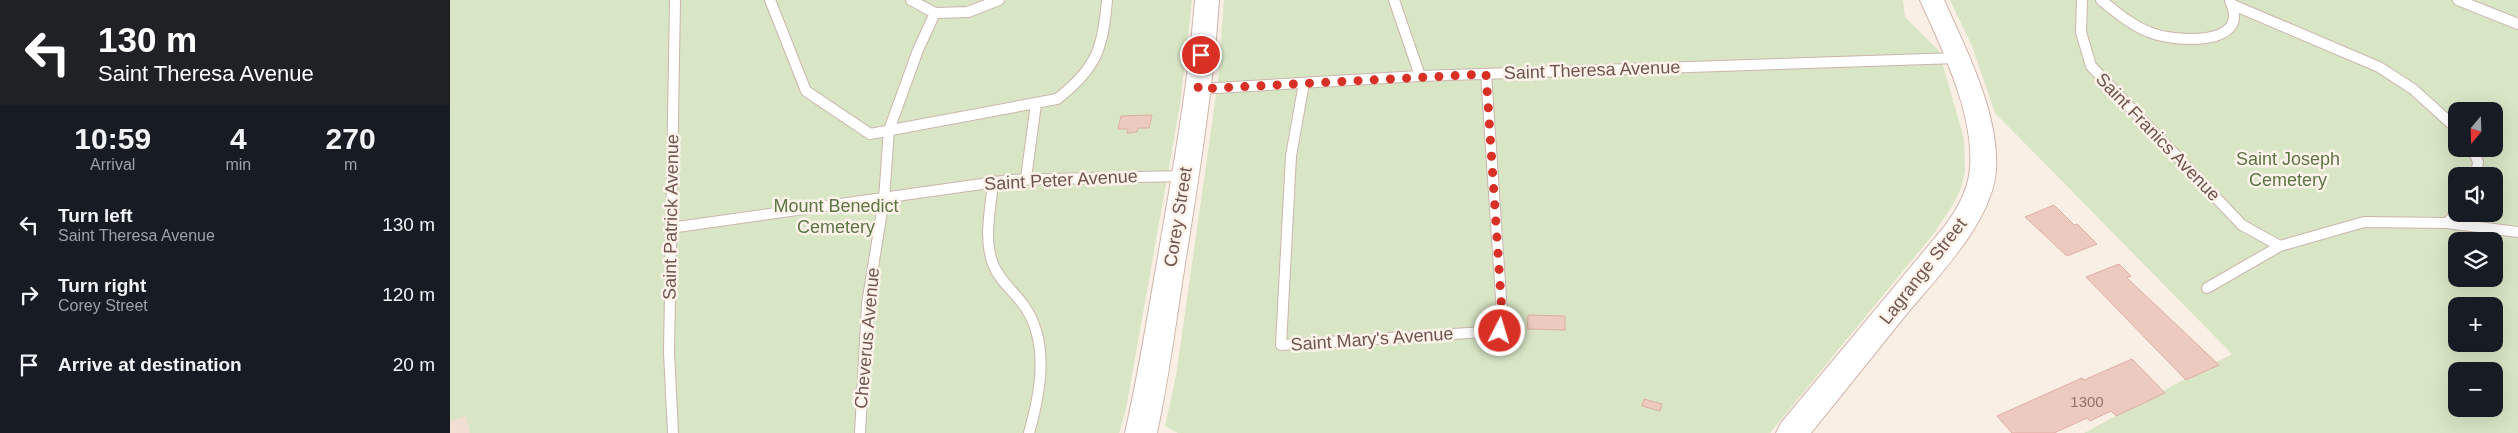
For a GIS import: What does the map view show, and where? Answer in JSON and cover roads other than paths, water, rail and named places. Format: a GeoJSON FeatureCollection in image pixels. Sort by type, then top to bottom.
{"type":"FeatureCollection","features":[{"type":"Feature","properties":{"kind":"main road","name":"Corey Street"},"geometry":{"type":"LineString","coordinates":[[1141,433],[1151,386],[1185,176],[1198,89],[1207,0]]}},
{"type":"Feature","properties":{"kind":"main road","name":"Lagrange Street"},"geometry":{"type":"LineString","coordinates":[[1792,433],[1954,234],[1974,203],[1982,178],[1983,152],[1978,126],[1957,58],[1932,0]]}},
{"type":"Feature","properties":{"kind":"lane","name":"Saint Patrick Avenue"},"geometry":{"type":"LineString","coordinates":[[673,433],[669,353],[675,0]]}},
{"type":"Feature","properties":{"kind":"lane"},"geometry":{"type":"LineString","coordinates":[[770,0],[806,92],[870,134],[1057,100],[1075,86],[1095,56],[1105,32],[1107,0]]}},
{"type":"Feature","properties":{"kind":"lane"},"geometry":{"type":"LineString","coordinates":[[911,0],[935,13],[968,12],[999,0]]}},
{"type":"Feature","properties":{"kind":"lane"},"geometry":{"type":"LineString","coordinates":[[1394,0],[1420,76]]}},
{"type":"Feature","properties":{"kind":"lane","name":"Saint Franics Avenue"},"geometry":{"type":"LineString","coordinates":[[2082,0],[2081,32],[2091,66],[2242,225],[2280,246]]}},
{"type":"Feature","properties":{"kind":"lane"},"geometry":{"type":"LineString","coordinates":[[2101,0],[2136,26],[2182,40],[2206,38],[2226,32],[2234,22],[2231,3]]}},
{"type":"Feature","properties":{"kind":"lane"},"geometry":{"type":"LineString","coordinates":[[2458,0],[2518,24]]}},
{"type":"Feature","properties":{"kind":"lane"},"geometry":{"type":"LineString","coordinates":[[2231,3],[2379,67],[2413,88],[2448,121]]}},
{"type":"Feature","properties":{"kind":"lane","name":"Cheverus Avenue"},"geometry":{"type":"LineString","coordinates":[[860,433],[867,304],[884,199],[889,130],[918,50],[935,13]]}},
{"type":"Feature","properties":{"kind":"lane","name":"Saint Theresa Avenue"},"geometry":{"type":"LineString","coordinates":[[1198,89],[1420,76],[1957,58]]}},
{"type":"Feature","properties":{"kind":"lane","name":"Saint Mary's Avenue"},"geometry":{"type":"LineString","coordinates":[[1304,82],[1291,156],[1281,345],[1500,331],[1502,313],[1486,74]]}},
{"type":"Feature","properties":{"kind":"lane"},"geometry":{"type":"LineString","coordinates":[[1026,178],[1036,104]]}},
{"type":"Feature","properties":{"kind":"lane","name":"Saint Peter Avenue"},"geometry":{"type":"LineString","coordinates":[[670,228],[884,199],[993,181],[1026,178],[1185,176]]}},
{"type":"Feature","properties":{"kind":"lane"},"geometry":{"type":"LineString","coordinates":[[993,181],[988,246],[994,266],[1029,314],[1042,356],[1035,413],[1028,433]]}},
{"type":"Feature","properties":{"kind":"lane"},"geometry":{"type":"LineString","coordinates":[[2208,288],[2280,246],[2364,222],[2447,223],[2518,232]]}},
{"type":"Feature","properties":{"kind":"park label","name":"Saint Joseph Cemetery"},"geometry":{"type":"Point","coordinates":[2288,169]}},
{"type":"Feature","properties":{"kind":"park label","name":"Mount Benedict Cemetery"},"geometry":{"type":"Point","coordinates":[836,216]}}]}
